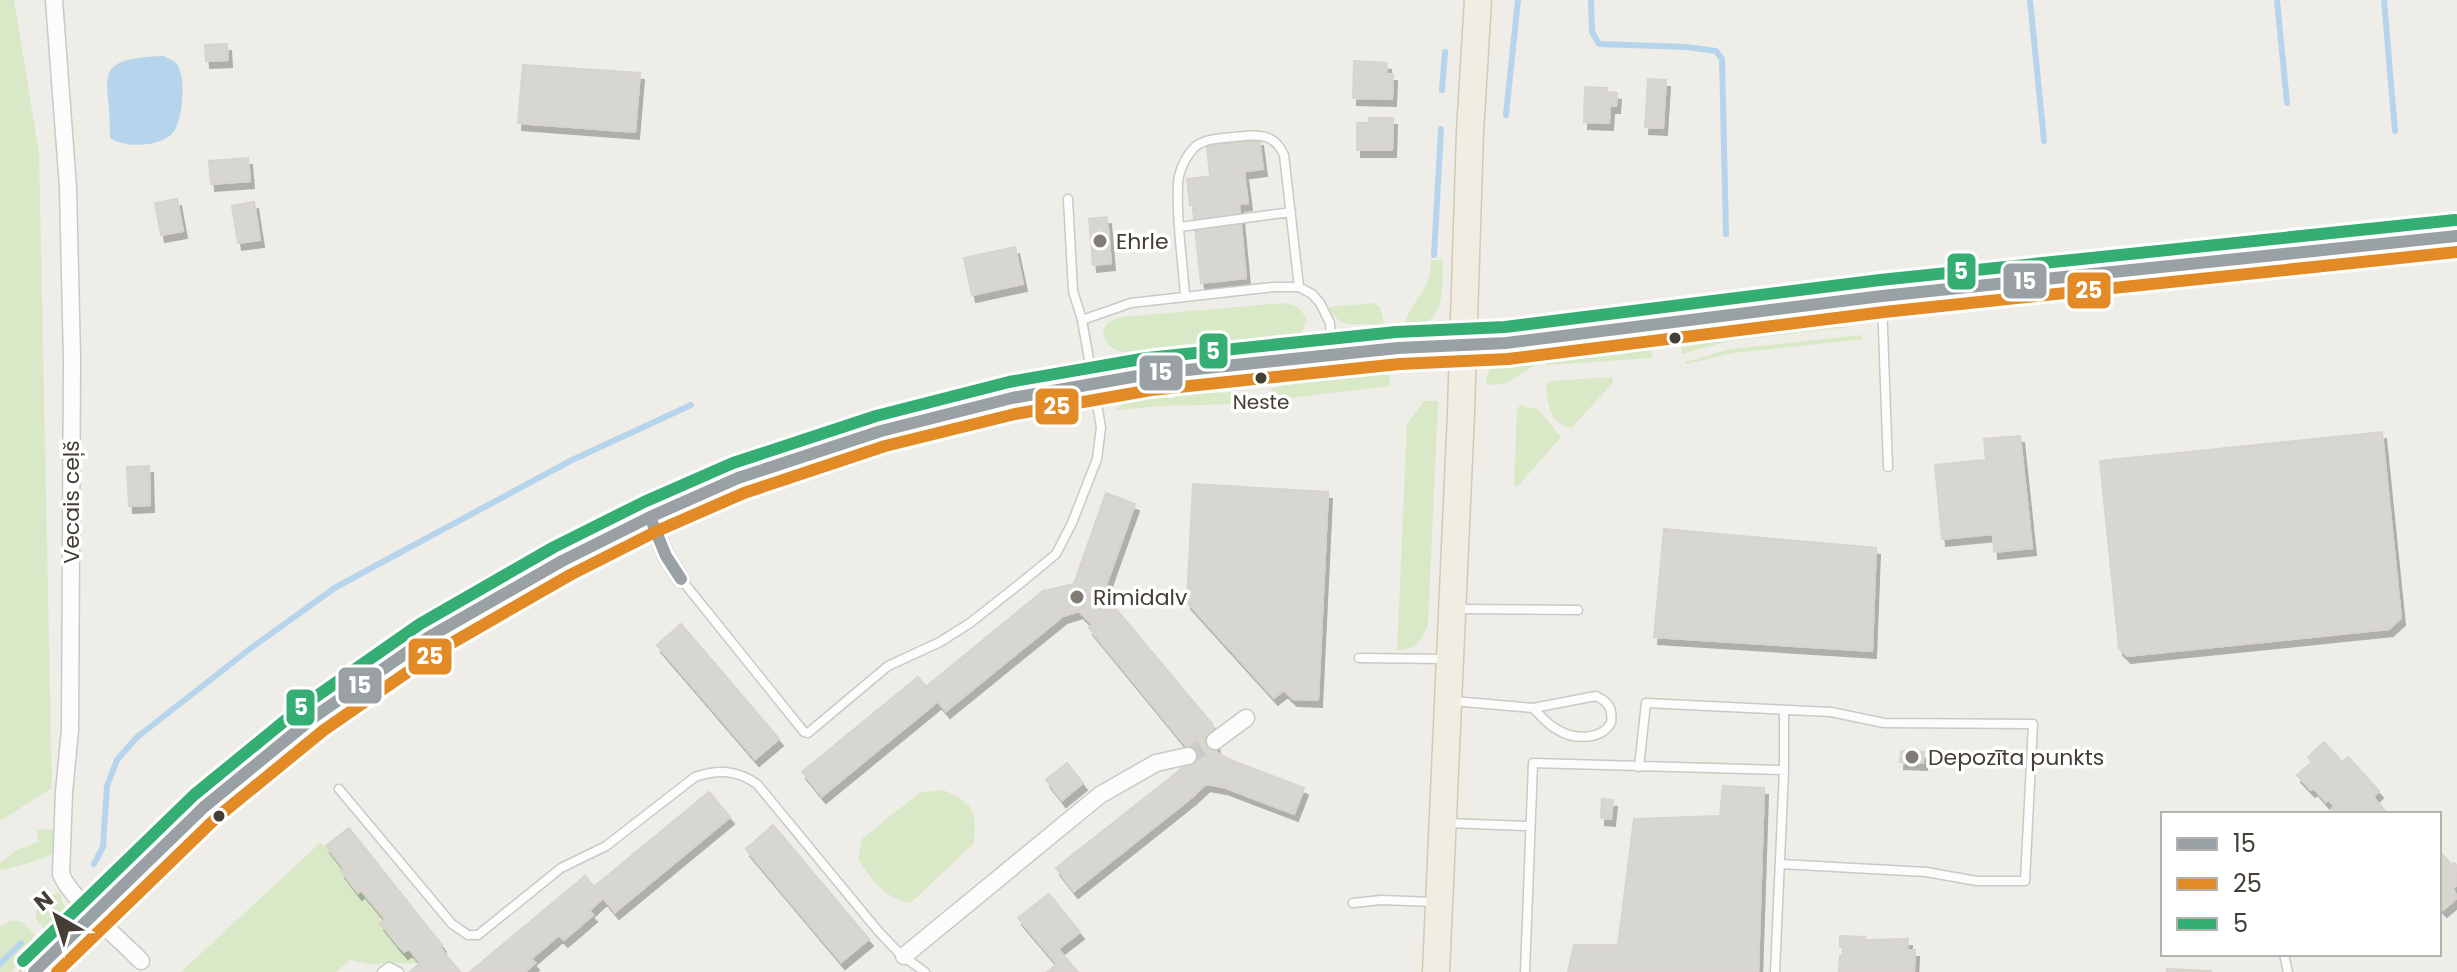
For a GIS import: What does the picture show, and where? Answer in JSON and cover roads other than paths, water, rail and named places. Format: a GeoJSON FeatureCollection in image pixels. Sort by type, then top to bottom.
{"type":"FeatureCollection","features":[{"type":"Feature","properties":{"kind":"main road"},"geometry":{"type":"LineString","coordinates":[[1436,972],[1478,0]]}},
{"type":"Feature","properties":{"kind":"main road"},"geometry":{"type":"LineString","coordinates":[[34,972],[204,807],[314,717],[429,637],[562,561],[650,517],[738,478],[881,431],[1012,398],[1149,374],[1332,355],[1506,343],[1882,296],[2457,236]]}},
{"type":"Feature","properties":{"kind":"street","name":"Vecais ceļš"},"geometry":{"type":"LineString","coordinates":[[54,0],[68,187],[72,359],[70,730],[61,874],[64,882],[138,967]]}},
{"type":"Feature","properties":{"kind":"street"},"geometry":{"type":"LineString","coordinates":[[650,517],[662,548],[681,579]]}},
{"type":"Feature","properties":{"kind":"street"},"geometry":{"type":"LineString","coordinates":[[1215,741],[1246,718]]}},
{"type":"Feature","properties":{"kind":"street"},"geometry":{"type":"LineString","coordinates":[[904,956],[1100,795],[1156,763],[1188,756]]}},
{"type":"Feature","properties":{"kind":"lane"},"geometry":{"type":"LineString","coordinates":[[1185,297],[1177,183],[1183,163],[1195,147],[1207,141],[1259,134],[1272,138],[1284,155],[1299,287]]}},
{"type":"Feature","properties":{"kind":"lane"},"geometry":{"type":"LineString","coordinates":[[681,579],[773,696],[808,733],[888,666],[925,651],[970,623],[1056,554],[1072,523],[1097,459],[1101,427],[1082,320],[1073,291],[1068,199]]}},
{"type":"Feature","properties":{"kind":"lane"},"geometry":{"type":"LineString","coordinates":[[1180,227],[1291,212]]}},
{"type":"Feature","properties":{"kind":"lane"},"geometry":{"type":"LineString","coordinates":[[1082,320],[1131,303],[1273,287],[1299,287],[1320,303],[1330,323],[1332,355]]}},
{"type":"Feature","properties":{"kind":"lane"},"geometry":{"type":"LineString","coordinates":[[1882,296],[1888,467]]}},
{"type":"Feature","properties":{"kind":"lane"},"geometry":{"type":"LineString","coordinates":[[1452,609],[1578,610]]}},
{"type":"Feature","properties":{"kind":"lane"},"geometry":{"type":"LineString","coordinates":[[1359,658],[1451,659]]}},
{"type":"Feature","properties":{"kind":"lane"},"geometry":{"type":"LineString","coordinates":[[1449,701],[1533,708],[1596,696],[1611,707],[1612,715],[1607,730],[1599,735],[1582,737],[1555,729],[1533,708]]}},
{"type":"Feature","properties":{"kind":"lane"},"geometry":{"type":"LineString","coordinates":[[1639,767],[1646,703],[1831,712],[1884,723],[2033,724],[2025,881],[1977,881],[1926,872],[1781,864]]}},
{"type":"Feature","properties":{"kind":"lane"},"geometry":{"type":"LineString","coordinates":[[1775,972],[1784,710]]}},
{"type":"Feature","properties":{"kind":"lane"},"geometry":{"type":"LineString","coordinates":[[1525,972],[1533,763],[1784,770]]}},
{"type":"Feature","properties":{"kind":"lane"},"geometry":{"type":"LineString","coordinates":[[339,789],[458,931],[478,935],[561,868],[606,846],[695,777],[710,772],[736,773],[757,784],[879,932],[925,972]]}},
{"type":"Feature","properties":{"kind":"lane"},"geometry":{"type":"LineString","coordinates":[[1443,823],[1529,826]]}},
{"type":"Feature","properties":{"kind":"lane"},"geometry":{"type":"LineString","coordinates":[[1353,903],[1381,900],[1439,903]]}},
{"type":"Feature","properties":{"kind":"lane"},"geometry":{"type":"LineString","coordinates":[[382,972],[389,967],[399,972]]}},
{"type":"Feature","properties":{"kind":"water"},"geometry":{"type":"Polygon","coordinates":[[[163,56],[175,62],[181,75],[182,105],[175,130],[170,136],[154,143],[126,144],[110,138],[107,86],[113,67],[139,58],[163,56]]]}},
{"type":"Feature","properties":{"kind":"waterway"},"geometry":{"type":"LineString","coordinates":[[1506,115],[1518,0]]}},
{"type":"Feature","properties":{"kind":"waterway"},"geometry":{"type":"LineString","coordinates":[[1591,0],[1592,32],[1599,44],[1686,47],[1716,51],[1722,59],[1726,234]]}},
{"type":"Feature","properties":{"kind":"waterway"},"geometry":{"type":"LineString","coordinates":[[2030,0],[2044,141]]}},
{"type":"Feature","properties":{"kind":"waterway"},"geometry":{"type":"LineString","coordinates":[[2277,0],[2287,103]]}},
{"type":"Feature","properties":{"kind":"waterway"},"geometry":{"type":"LineString","coordinates":[[2384,0],[2395,131]]}},
{"type":"Feature","properties":{"kind":"waterway"},"geometry":{"type":"LineString","coordinates":[[1442,90],[1445,52]]}},
{"type":"Feature","properties":{"kind":"waterway"},"geometry":{"type":"LineString","coordinates":[[1434,255],[1441,129]]}},
{"type":"Feature","properties":{"kind":"waterway"},"geometry":{"type":"LineString","coordinates":[[94,864],[103,847],[107,786],[117,760],[136,738],[251,648],[336,587],[570,461],[691,405]]}},
{"type":"Feature","properties":{"kind":"waterway"},"geometry":{"type":"LineString","coordinates":[[0,964],[21,943]]}},
{"type":"Feature","properties":{"kind":"tunnel"},"geometry":{"type":"LineString","coordinates":[[1188,756],[1215,741]]}},
{"type":"Feature","properties":{"kind":"place","name":"Ehrle"},"geometry":{"type":"Point","coordinates":[1100,241]}},
{"type":"Feature","properties":{"kind":"place","name":"Neste"},"geometry":{"type":"Point","coordinates":[1261,378]}},
{"type":"Feature","properties":{"kind":"place","name":"Rimidalv"},"geometry":{"type":"Point","coordinates":[1077,597]}},
{"type":"Feature","properties":{"kind":"place","name":"Depozīta punkts"},"geometry":{"type":"Point","coordinates":[1912,757]}}]}
